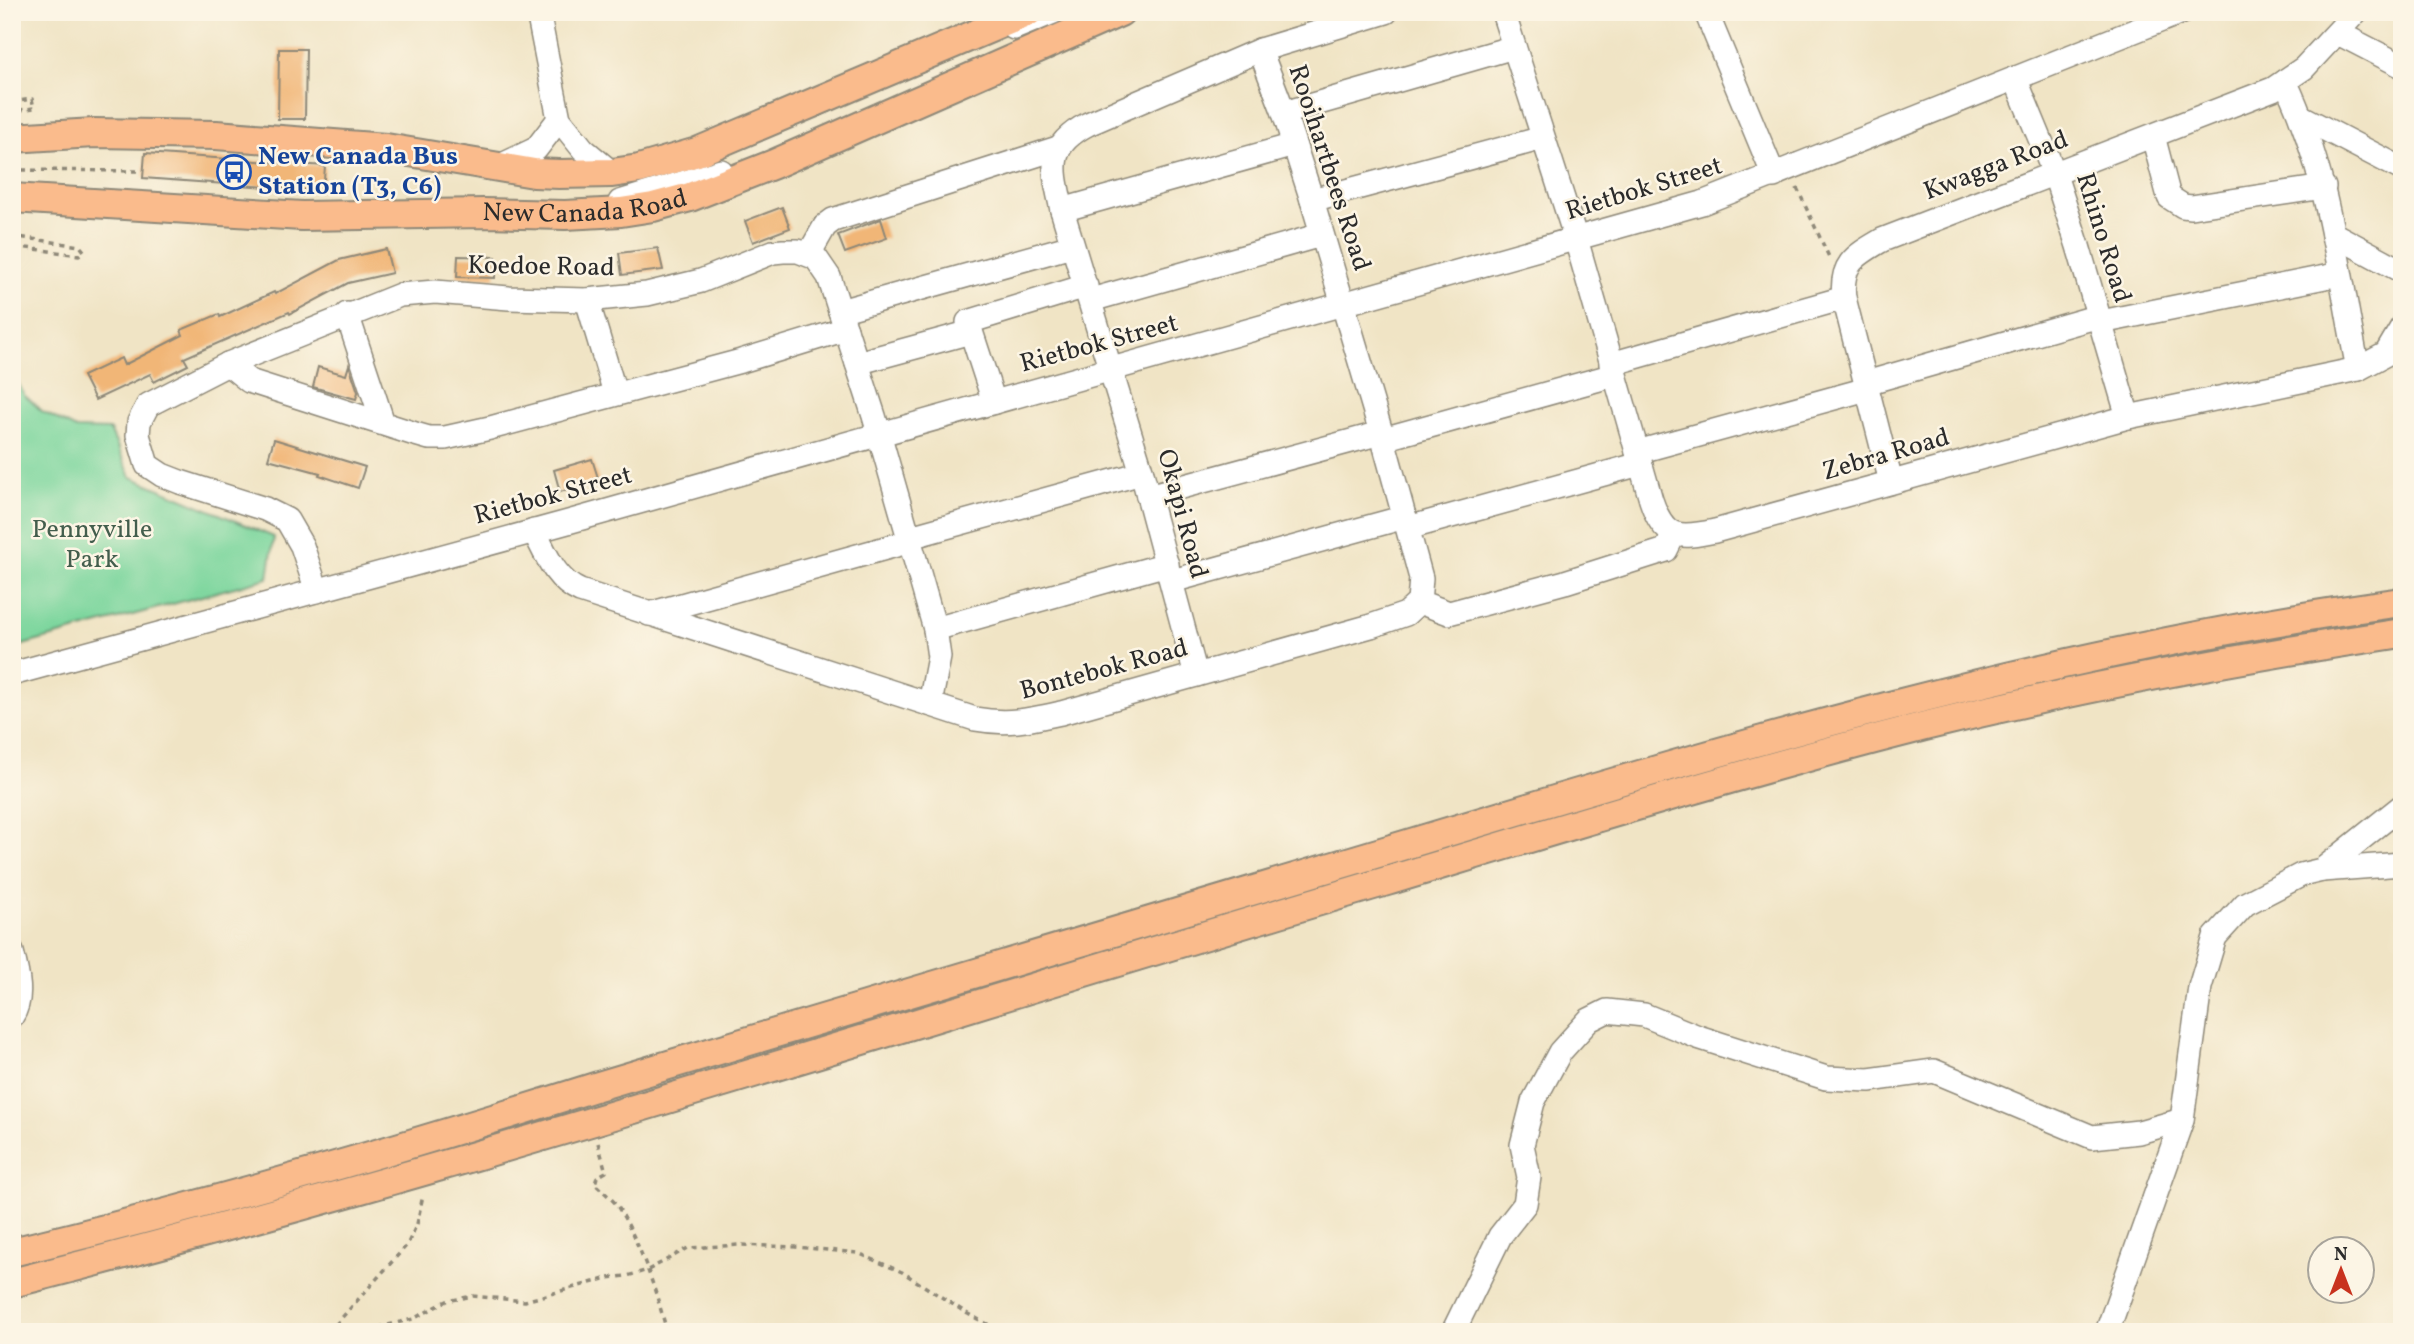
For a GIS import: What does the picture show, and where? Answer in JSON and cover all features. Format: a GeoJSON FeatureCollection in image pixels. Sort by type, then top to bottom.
{"type":"FeatureCollection","features":[{"type":"Feature","properties":{"kind":"main road","name":"New Canada Road"},"geometry":{"type":"LineString","coordinates":[[12,138],[94,133],[216,135],[386,148],[534,173],[612,173],[665,163],[748,133],[1028,12]]}},
{"type":"Feature","properties":{"kind":"main road","name":"New Canada Road"},"geometry":{"type":"LineString","coordinates":[[12,198],[302,216],[472,213],[565,215],[653,207],[702,192],[774,164],[1120,12]]}},
{"type":"Feature","properties":{"kind":"main road"},"geometry":{"type":"LineString","coordinates":[[12,1252],[114,1228],[452,1132],[1769,737],[2076,660],[2402,602]]}},
{"type":"Feature","properties":{"kind":"main road"},"geometry":{"type":"LineString","coordinates":[[12,1283],[257,1220],[423,1172],[1228,928],[1768,768],[2035,700],[2247,658],[2402,633]]}},
{"type":"Feature","properties":{"kind":"street"},"geometry":{"type":"LineString","coordinates":[[538,12],[559,119],[583,149],[612,173]]}},
{"type":"Feature","properties":{"kind":"street","name":"New Canada Road"},"geometry":{"type":"LineString","coordinates":[[12,146],[102,138],[159,141],[387,156],[539,181],[595,184],[637,181],[715,159],[1053,12]]}},
{"type":"Feature","properties":{"kind":"street","name":"New Canada Road"},"geometry":{"type":"LineString","coordinates":[[12,185],[341,204],[573,206],[623,201],[700,179],[745,162],[1091,12]]}},
{"type":"Feature","properties":{"kind":"street"},"geometry":{"type":"LineString","coordinates":[[930,704],[939,657],[935,629],[843,320],[822,265],[809,254],[825,226],[833,220],[1058,148],[1068,136],[1088,124],[1260,50],[1386,12]]}},
{"type":"Feature","properties":{"kind":"street"},"geometry":{"type":"LineString","coordinates":[[1343,304],[1407,523],[1421,578],[1419,602],[1449,613],[1566,582],[1666,550],[1674,534],[1659,521],[1638,458],[1576,239],[1503,12]]}},
{"type":"Feature","properties":{"kind":"street"},"geometry":{"type":"LineString","coordinates":[[1706,12],[1781,173]]}},
{"type":"Feature","properties":{"kind":"street","name":"Rietbok Street"},"geometry":{"type":"LineString","coordinates":[[12,674],[879,435],[1702,203],[2182,12]]}},
{"type":"Feature","properties":{"kind":"street","name":"Kwagga Road"},"geometry":{"type":"LineString","coordinates":[[1843,287],[1848,263],[1859,253],[1882,240],[2273,89],[2304,68],[2356,12]]}},
{"type":"Feature","properties":{"kind":"street"},"geometry":{"type":"LineString","coordinates":[[2338,33],[2402,66]]}},
{"type":"Feature","properties":{"kind":"street"},"geometry":{"type":"LineString","coordinates":[[1284,113],[1514,47]]}},
{"type":"Feature","properties":{"kind":"street","name":"Rooihartbees Road"},"geometry":{"type":"LineString","coordinates":[[1260,50],[1284,113],[1343,304]]}},
{"type":"Feature","properties":{"kind":"street","name":"Rhino Road"},"geometry":{"type":"LineString","coordinates":[[2015,78],[2055,174],[2128,417]]}},
{"type":"Feature","properties":{"kind":"street"},"geometry":{"type":"LineString","coordinates":[[2285,81],[2302,117],[2324,187],[2358,369]]}},
{"type":"Feature","properties":{"kind":"street"},"geometry":{"type":"LineString","coordinates":[[2302,117],[2402,169]]}},
{"type":"Feature","properties":{"kind":"street"},"geometry":{"type":"LineString","coordinates":[[498,167],[536,149],[559,119]]}},
{"type":"Feature","properties":{"kind":"street"},"geometry":{"type":"LineString","coordinates":[[2152,136],[2169,197],[2183,206],[2324,187]]}},
{"type":"Feature","properties":{"kind":"street"},"geometry":{"type":"LineString","coordinates":[[1312,200],[1543,138]]}},
{"type":"Feature","properties":{"kind":"street"},"geometry":{"type":"LineString","coordinates":[[1062,210],[1294,145]]}},
{"type":"Feature","properties":{"kind":"street","name":"Okapi Road"},"geometry":{"type":"LineString","coordinates":[[1058,148],[1054,166],[1062,210],[1142,473],[1196,675]]}},
{"type":"Feature","properties":{"kind":"street"},"geometry":{"type":"LineString","coordinates":[[2333,234],[2402,271]]}},
{"type":"Feature","properties":{"kind":"street"},"geometry":{"type":"LineString","coordinates":[[994,402],[968,322],[1321,235]]}},
{"type":"Feature","properties":{"kind":"street"},"geometry":{"type":"LineString","coordinates":[[228,364],[249,381],[429,438],[445,438],[741,361],[843,320],[1072,246]]}},
{"type":"Feature","properties":{"kind":"street","name":"Koedoe Road"},"geometry":{"type":"LineString","coordinates":[[317,591],[302,546],[287,520],[265,509],[162,475],[152,469],[144,459],[138,435],[139,422],[148,405],[228,364],[347,314],[412,293],[587,300],[647,293],[701,281],[774,252],[798,251],[809,254]]}},
{"type":"Feature","properties":{"kind":"street"},"geometry":{"type":"LineString","coordinates":[[935,629],[1169,572],[1407,523],[1638,458],[1867,386],[2100,319],[2340,274]]}},
{"type":"Feature","properties":{"kind":"street"},"geometry":{"type":"LineString","coordinates":[[1148,496],[1382,436],[1613,369],[1843,287],[1891,482]]}},
{"type":"Feature","properties":{"kind":"street"},"geometry":{"type":"LineString","coordinates":[[587,300],[615,393]]}},
{"type":"Feature","properties":{"kind":"street"},"geometry":{"type":"LineString","coordinates":[[347,314],[383,423]]}},
{"type":"Feature","properties":{"kind":"street","name":"Zebra Road"},"geometry":{"type":"LineString","coordinates":[[1674,534],[1688,537],[1716,531],[2128,417],[2358,369],[2386,354],[2402,327]]}},
{"type":"Feature","properties":{"kind":"street"},"geometry":{"type":"LineString","coordinates":[[856,363],[971,331]]}},
{"type":"Feature","properties":{"kind":"street"},"geometry":{"type":"LineString","coordinates":[[649,614],[1142,473]]}},
{"type":"Feature","properties":{"kind":"street","name":"Bontebok Road"},"geometry":{"type":"LineString","coordinates":[[534,531],[558,575],[566,584],[592,596],[975,719],[1012,723],[1060,713],[1381,623],[1406,614],[1419,602]]}},
{"type":"Feature","properties":{"kind":"street"},"geometry":{"type":"LineString","coordinates":[[2322,870],[2402,806]]}},
{"type":"Feature","properties":{"kind":"street"},"geometry":{"type":"LineString","coordinates":[[2107,1332],[2182,1120],[2200,987],[2215,937],[2245,904],[2301,875],[2322,870],[2402,864]]}},
{"type":"Feature","properties":{"kind":"street"},"geometry":{"type":"LineString","coordinates":[[12,952],[19,994],[18,1005],[12,1016]]}},
{"type":"Feature","properties":{"kind":"street"},"geometry":{"type":"LineString","coordinates":[[1452,1332],[1500,1236],[1525,1204],[1529,1177],[1522,1145],[1533,1102],[1560,1052],[1589,1020],[1606,1011],[1644,1015],[1698,1037],[1826,1079],[1869,1080],[1934,1071],[2092,1137],[2139,1132],[2182,1120]]}},
{"type":"Feature","properties":{"kind":"path"},"geometry":{"type":"LineString","coordinates":[[12,102],[32,99],[34,107],[12,112]]}},
{"type":"Feature","properties":{"kind":"path"},"geometry":{"type":"LineString","coordinates":[[12,170],[140,171]]}},
{"type":"Feature","properties":{"kind":"path"},"geometry":{"type":"LineString","coordinates":[[1781,173],[1843,287]]}},
{"type":"Feature","properties":{"kind":"path"},"geometry":{"type":"LineString","coordinates":[[12,236],[80,246],[84,251],[79,255],[12,246]]}},
{"type":"Feature","properties":{"kind":"path"},"geometry":{"type":"LineString","coordinates":[[329,1332],[407,1245],[417,1224],[423,1194],[423,1172]]}},
{"type":"Feature","properties":{"kind":"path"},"geometry":{"type":"LineString","coordinates":[[606,1172],[597,1177],[595,1184],[617,1205],[648,1270],[667,1332]]}},
{"type":"Feature","properties":{"kind":"path"},"geometry":{"type":"LineString","coordinates":[[359,1332],[413,1319],[447,1301],[473,1296],[526,1301],[648,1270],[688,1248],[740,1245],[858,1253],[902,1272],[968,1314],[1003,1332]]}},
{"type":"Feature","properties":{"kind":"green space","name":"Pennyville Park"},"geometry":{"type":"Polygon","coordinates":[[[12,371],[24,395],[43,412],[76,429],[110,430],[131,477],[274,537],[268,578],[12,648],[12,371]]]}},
{"type":"Feature","properties":{"kind":"building"},"geometry":{"type":"Polygon","coordinates":[[[279,49],[306,49],[305,119],[278,119],[279,49]]]}},
{"type":"Feature","properties":{"kind":"building","name":"New Canada Bus Station (T3, C6)"},"geometry":{"type":"Polygon","coordinates":[[[145,153],[325,166],[323,191],[143,178],[145,153]]]}},
{"type":"Feature","properties":{"kind":"building"},"geometry":{"type":"Polygon","coordinates":[[[782,207],[790,228],[753,242],[745,221],[782,207]]]}},
{"type":"Feature","properties":{"kind":"building"},"geometry":{"type":"Polygon","coordinates":[[[881,219],[887,238],[845,253],[838,235],[881,219]]]}},
{"type":"Feature","properties":{"kind":"building"},"geometry":{"type":"Polygon","coordinates":[[[658,248],[663,270],[622,275],[619,253],[658,248]]]}},
{"type":"Feature","properties":{"kind":"building"},"geometry":{"type":"Polygon","coordinates":[[[386,249],[392,273],[348,283],[290,314],[289,312],[184,358],[188,365],[154,382],[150,374],[95,400],[83,376],[121,358],[124,365],[183,335],[181,330],[219,314],[220,317],[274,292],[275,294],[339,260],[386,249]]]}},
{"type":"Feature","properties":{"kind":"building"},"geometry":{"type":"Polygon","coordinates":[[[458,256],[496,257],[495,278],[457,277],[458,256]]]}},
{"type":"Feature","properties":{"kind":"building"},"geometry":{"type":"Polygon","coordinates":[[[349,365],[358,392],[356,399],[313,387],[318,367],[346,375],[349,365]]]}},
{"type":"Feature","properties":{"kind":"building"},"geometry":{"type":"Polygon","coordinates":[[[274,439],[365,467],[358,488],[319,475],[320,473],[268,459],[274,439]]]}},
{"type":"Feature","properties":{"kind":"building"},"geometry":{"type":"Polygon","coordinates":[[[592,459],[599,481],[560,492],[554,470],[592,459]]]}},
{"type":"Feature","properties":{"kind":"place","name":"New Canada Bus Station (T3, C6)"},"geometry":{"type":"Point","coordinates":[234,172]}}]}
